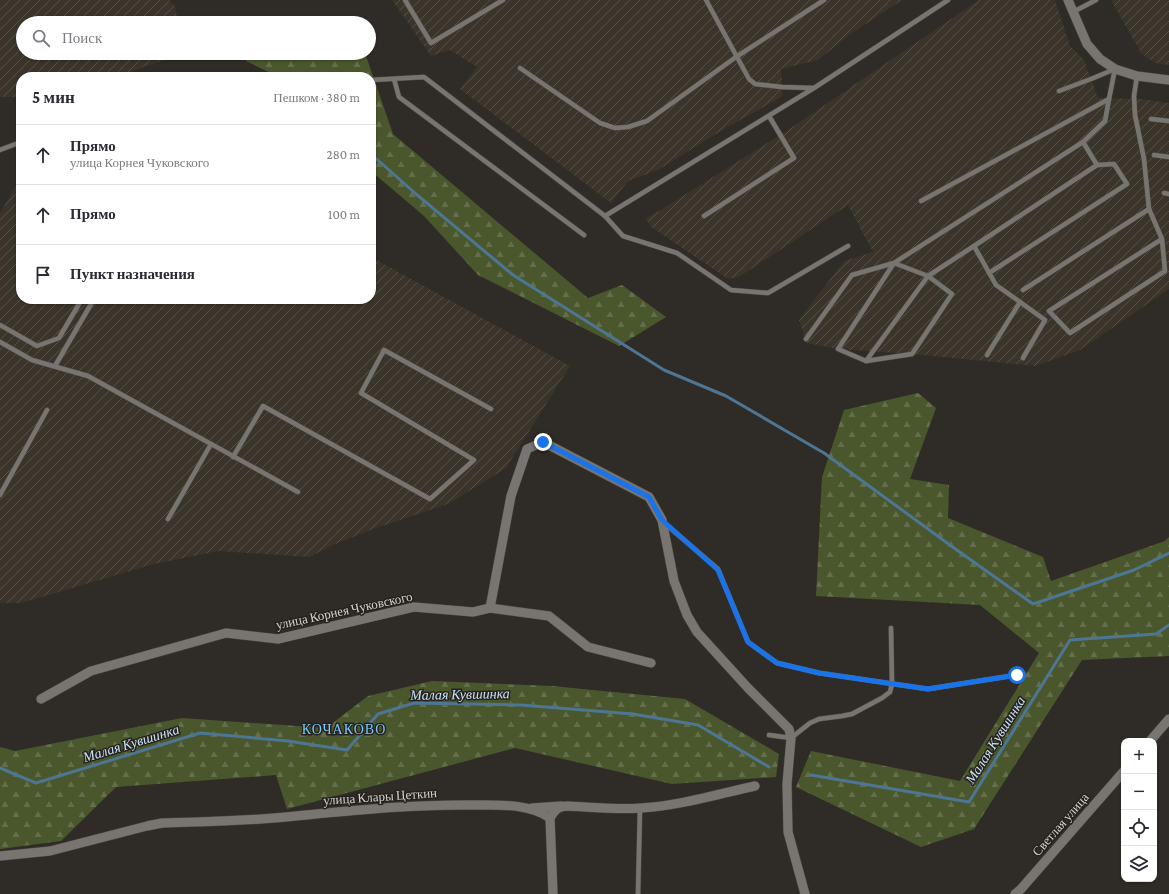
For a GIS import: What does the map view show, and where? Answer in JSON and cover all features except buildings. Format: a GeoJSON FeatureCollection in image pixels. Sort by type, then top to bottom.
{"type":"FeatureCollection","features":[{"type":"Feature","properties":{"kind":"street"},"geometry":{"type":"LineString","coordinates":[[1068,0],[1087,44],[1100,59],[1116,69],[1137,76],[1169,80]]}},
{"type":"Feature","properties":{"kind":"street"},"geometry":{"type":"LineString","coordinates":[[490,608],[511,496],[526,449],[543,442],[649,497],[662,520],[674,581],[690,621],[697,632],[748,688],[789,728],[791,738],[787,784],[788,832],[805,894]]}},
{"type":"Feature","properties":{"kind":"street","name":"улица Корнея Чуковского"},"geometry":{"type":"LineString","coordinates":[[40,699],[91,671],[226,633],[278,639],[414,607],[473,612],[490,608],[549,616],[588,646],[651,663]]}},
{"type":"Feature","properties":{"kind":"street"},"geometry":{"type":"LineString","coordinates":[[1153,738],[1169,719]]}},
{"type":"Feature","properties":{"kind":"street","name":"Светлая улица"},"geometry":{"type":"LineString","coordinates":[[1016,894],[1121,774]]}},
{"type":"Feature","properties":{"kind":"street"},"geometry":{"type":"LineString","coordinates":[[525,808],[567,806],[622,809],[663,806],[755,786]]}},
{"type":"Feature","properties":{"kind":"street","name":"улица Клары Цеткин"},"geometry":{"type":"LineString","coordinates":[[0,856],[50,851],[162,823],[272,818],[443,805],[501,805],[525,808],[544,814],[550,818]]}},
{"type":"Feature","properties":{"kind":"street"},"geometry":{"type":"LineString","coordinates":[[553,894],[550,818],[561,806]]}},
{"type":"Feature","properties":{"kind":"lane"},"geometry":{"type":"LineString","coordinates":[[406,0],[431,43],[503,0]]}},
{"type":"Feature","properties":{"kind":"lane"},"geometry":{"type":"LineString","coordinates":[[706,0],[736,58],[749,79],[755,84],[814,88]]}},
{"type":"Feature","properties":{"kind":"lane"},"geometry":{"type":"LineString","coordinates":[[520,68],[600,123],[615,128],[628,127],[647,121],[736,58],[824,0]]}},
{"type":"Feature","properties":{"kind":"lane"},"geometry":{"type":"LineString","coordinates":[[606,216],[814,88],[948,0]]}},
{"type":"Feature","properties":{"kind":"lane"},"geometry":{"type":"LineString","coordinates":[[1073,12],[1096,0]]}},
{"type":"Feature","properties":{"kind":"lane"},"geometry":{"type":"LineString","coordinates":[[1059,91],[1116,69]]}},
{"type":"Feature","properties":{"kind":"lane"},"geometry":{"type":"LineString","coordinates":[[806,339],[852,275],[894,263],[1082,142],[1105,121],[1116,69]]}},
{"type":"Feature","properties":{"kind":"lane"},"geometry":{"type":"LineString","coordinates":[[1137,76],[1134,96],[1135,115],[1144,159],[1149,209],[1162,239],[1165,271],[1070,333],[1049,311],[1162,239]]}},
{"type":"Feature","properties":{"kind":"lane"},"geometry":{"type":"LineString","coordinates":[[376,80],[424,77],[606,216],[623,236],[677,253],[731,290],[768,293],[848,246]]}},
{"type":"Feature","properties":{"kind":"lane"},"geometry":{"type":"LineString","coordinates":[[394,79],[399,97],[584,236]]}},
{"type":"Feature","properties":{"kind":"lane"},"geometry":{"type":"LineString","coordinates":[[921,201],[1109,99]]}},
{"type":"Feature","properties":{"kind":"lane"},"geometry":{"type":"LineString","coordinates":[[704,216],[794,158],[769,116]]}},
{"type":"Feature","properties":{"kind":"lane"},"geometry":{"type":"LineString","coordinates":[[1151,119],[1169,121]]}},
{"type":"Feature","properties":{"kind":"lane"},"geometry":{"type":"LineString","coordinates":[[1082,142],[1097,165]]}},
{"type":"Feature","properties":{"kind":"lane"},"geometry":{"type":"LineString","coordinates":[[0,150],[16,144]]}},
{"type":"Feature","properties":{"kind":"lane"},"geometry":{"type":"LineString","coordinates":[[1154,155],[1169,157]]}},
{"type":"Feature","properties":{"kind":"lane"},"geometry":{"type":"LineString","coordinates":[[866,361],[928,276],[1097,165],[1114,164],[1127,184],[989,273]]}},
{"type":"Feature","properties":{"kind":"lane"},"geometry":{"type":"LineString","coordinates":[[1023,290],[1149,209]]}},
{"type":"Feature","properties":{"kind":"lane"},"geometry":{"type":"LineString","coordinates":[[974,246],[996,285],[1045,320],[1023,358]]}},
{"type":"Feature","properties":{"kind":"lane"},"geometry":{"type":"LineString","coordinates":[[894,263],[928,276],[952,294],[912,354],[866,361],[838,349],[894,263]]}},
{"type":"Feature","properties":{"kind":"lane"},"geometry":{"type":"LineString","coordinates":[[987,355],[1020,302]]}},
{"type":"Feature","properties":{"kind":"lane"},"geometry":{"type":"LineString","coordinates":[[0,325],[37,346],[59,338],[79,304]]}},
{"type":"Feature","properties":{"kind":"lane"},"geometry":{"type":"LineString","coordinates":[[55,366],[91,304]]}},
{"type":"Feature","properties":{"kind":"lane"},"geometry":{"type":"LineString","coordinates":[[0,342],[32,360],[88,376],[298,492]]}},
{"type":"Feature","properties":{"kind":"lane"},"geometry":{"type":"LineString","coordinates":[[234,457],[263,406],[430,499],[474,460],[360,393],[384,350],[491,409]]}},
{"type":"Feature","properties":{"kind":"lane"},"geometry":{"type":"LineString","coordinates":[[0,495],[47,410]]}},
{"type":"Feature","properties":{"kind":"lane"},"geometry":{"type":"LineString","coordinates":[[168,519],[211,444]]}},
{"type":"Feature","properties":{"kind":"lane"},"geometry":{"type":"LineString","coordinates":[[662,520],[718,570],[748,642],[777,663],[819,673],[928,689],[1017,675]]}},
{"type":"Feature","properties":{"kind":"lane"},"geometry":{"type":"LineString","coordinates":[[769,735],[791,738],[810,723],[819,719],[852,714],[890,692],[892,684],[891,628]]}},
{"type":"Feature","properties":{"kind":"lane"},"geometry":{"type":"LineString","coordinates":[[638,894],[640,808]]}},
{"type":"Feature","properties":{"kind":"shaded area"},"geometry":{"type":"Polygon","coordinates":[[[0,0],[169,0],[175,6],[177,16],[16,16],[16,60],[163,60],[130,72],[16,72],[16,97],[0,97],[0,0]]]}},
{"type":"Feature","properties":{"kind":"shaded area"},"geometry":{"type":"Polygon","coordinates":[[[392,0],[902,0],[849,35],[818,60],[781,69],[783,96],[724,129],[658,170],[628,181],[611,203],[460,89],[477,67],[450,50],[431,56],[392,0]]]}},
{"type":"Feature","properties":{"kind":"shaded area"},"geometry":{"type":"Polygon","coordinates":[[[979,0],[1055,0],[1070,46],[1084,60],[1098,98],[1140,99],[1169,103],[1169,289],[1080,350],[1035,366],[912,354],[838,349],[807,343],[799,320],[844,261],[873,252],[848,205],[739,277],[728,279],[650,226],[646,218],[788,130],[979,0]]]}},
{"type":"Feature","properties":{"kind":"shaded area"},"geometry":{"type":"Polygon","coordinates":[[[1111,0],[1169,0],[1169,65],[1155,63],[1141,53],[1111,0]]]}},
{"type":"Feature","properties":{"kind":"shaded area"},"geometry":{"type":"Polygon","coordinates":[[[16,186],[16,304],[376,304],[376,260],[570,366],[506,468],[448,504],[373,529],[333,545],[309,557],[218,551],[154,564],[21,603],[0,603],[0,213],[16,186]]]}},
{"type":"Feature","properties":{"kind":"green space"},"geometry":{"type":"Polygon","coordinates":[[[367,60],[372,72],[269,72],[246,61],[367,60]]]}},
{"type":"Feature","properties":{"kind":"green space"},"geometry":{"type":"Polygon","coordinates":[[[376,85],[393,134],[588,298],[622,285],[666,317],[619,346],[478,275],[424,216],[376,175],[376,85]]]}},
{"type":"Feature","properties":{"kind":"green space"},"geometry":{"type":"Polygon","coordinates":[[[918,393],[936,408],[910,479],[949,485],[948,518],[1043,557],[1051,581],[1165,541],[1169,537],[1169,656],[1082,660],[974,829],[921,847],[796,787],[811,751],[960,781],[1039,653],[980,605],[816,596],[822,477],[844,410],[918,393]]]}},
{"type":"Feature","properties":{"kind":"green space"},"geometry":{"type":"Polygon","coordinates":[[[432,681],[552,686],[685,699],[779,754],[776,777],[672,784],[515,748],[287,809],[276,775],[116,787],[61,841],[0,849],[0,747],[15,751],[182,718],[326,728],[368,696],[432,681]]]}},
{"type":"Feature","properties":{"kind":"waterway"},"geometry":{"type":"LineString","coordinates":[[376,158],[513,275],[664,370],[726,396],[824,453],[1033,604],[1134,570],[1169,553]]}},
{"type":"Feature","properties":{"kind":"waterway","name":"Малая Кувшинка"},"geometry":{"type":"LineString","coordinates":[[811,775],[969,802],[1070,640],[1156,634],[1169,625]]}},
{"type":"Feature","properties":{"kind":"waterway","name":"Малая Кувшинка"},"geometry":{"type":"LineString","coordinates":[[0,768],[36,783],[200,733],[288,741],[347,750],[378,714],[414,703],[521,705],[633,714],[698,725],[769,767]]}},
{"type":"Feature","properties":{"kind":"district","name":"КОЧАКОВО"},"geometry":{"type":"Point","coordinates":[344,729]}},
{"type":"Feature","properties":{"kind":"route"},"geometry":{"type":"LineString","coordinates":[[543,442],[649,497],[662,520],[718,570],[748,642],[777,663],[819,673],[928,689],[1017,675]]}}]}
